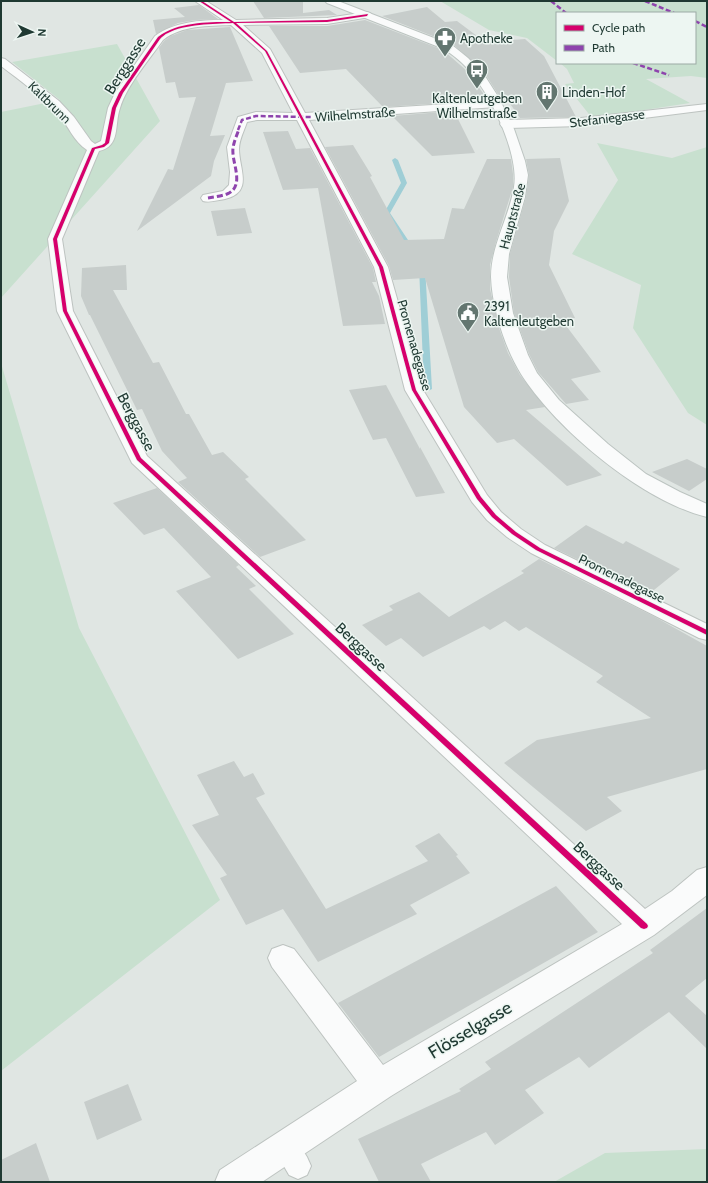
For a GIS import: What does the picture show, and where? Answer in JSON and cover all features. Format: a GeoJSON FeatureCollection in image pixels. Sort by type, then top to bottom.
{"type":"FeatureCollection","features":[{"type":"Feature","properties":{"kind":"street","name":"Promenadegasse"},"geometry":{"type":"LineString","coordinates":[[200,1],[233,22],[266,51],[381,267],[414,390],[479,498],[494,516],[514,533],[538,549],[707,633]]}},
{"type":"Feature","properties":{"kind":"street","name":"Hauptstraße"},"geometry":{"type":"LineString","coordinates":[[330,1],[436,42],[459,54],[480,76],[506,124],[519,158],[522,178],[521,187],[504,238],[499,276],[501,295],[516,350],[529,374],[546,397],[566,418],[638,478],[707,512]]}},
{"type":"Feature","properties":{"kind":"street","name":"Berggasse"},"geometry":{"type":"LineString","coordinates":[[367,15],[327,21],[204,22],[167,32],[159,38],[121,93],[114,108],[108,143],[94,148],[55,240],[65,311],[139,459],[644,926]]}},
{"type":"Feature","properties":{"kind":"street","name":"Kaltbrunn"},"geometry":{"type":"LineString","coordinates":[[1,61],[30,82],[70,120],[88,145],[94,148]]}},
{"type":"Feature","properties":{"kind":"street","name":"Wilhelmstraße"},"geometry":{"type":"LineString","coordinates":[[208,198],[230,193],[234,187],[237,173],[233,148],[242,120],[256,116],[301,117],[496,104]]}},
{"type":"Feature","properties":{"kind":"street","name":"Stefaniegasse"},"geometry":{"type":"LineString","coordinates":[[506,124],[581,122],[707,107]]}},
{"type":"Feature","properties":{"kind":"street","name":"Flösselgasse"},"geometry":{"type":"LineString","coordinates":[[232,1182],[292,1157],[379,1085],[644,926],[682,899],[707,878]]}},
{"type":"Feature","properties":{"kind":"street"},"geometry":{"type":"LineString","coordinates":[[283,958],[379,1085]]}},
{"type":"Feature","properties":{"kind":"green space"},"geometry":{"type":"Polygon","coordinates":[[[440,1],[707,1],[707,78],[691,76],[646,79],[690,103],[592,118],[565,84],[574,83],[567,69],[561,64],[696,64],[696,12],[556,12],[556,60],[527,38],[489,30],[440,1]]]}},
{"type":"Feature","properties":{"kind":"green space"},"geometry":{"type":"Polygon","coordinates":[[[117,44],[160,121],[1,298],[1,112],[60,100],[12,62],[117,44]]]}},
{"type":"Feature","properties":{"kind":"green space"},"geometry":{"type":"Polygon","coordinates":[[[597,143],[672,158],[707,147],[707,425],[688,413],[633,328],[641,285],[572,254],[618,180],[597,143]]]}},
{"type":"Feature","properties":{"kind":"green space"},"geometry":{"type":"Polygon","coordinates":[[[1,363],[79,628],[220,900],[1,1071],[1,363]]]}},
{"type":"Feature","properties":{"kind":"green space"},"geometry":{"type":"Polygon","coordinates":[[[707,1149],[707,1182],[554,1182],[605,1153],[707,1149]]]}},
{"type":"Feature","properties":{"kind":"building"},"geometry":{"type":"Polygon","coordinates":[[[253,1],[303,1],[303,13],[329,10],[337,15],[264,18],[253,1]]]}},
{"type":"Feature","properties":{"kind":"building"},"geometry":{"type":"Polygon","coordinates":[[[199,5],[218,19],[178,23],[156,34],[153,20],[185,17],[174,8],[199,5]]]}},
{"type":"Feature","properties":{"kind":"building"},"geometry":{"type":"Polygon","coordinates":[[[427,7],[445,22],[457,21],[485,42],[525,39],[544,56],[576,117],[520,118],[506,98],[501,99],[484,72],[453,44],[382,16],[427,7]]]}},
{"type":"Feature","properties":{"kind":"building"},"geometry":{"type":"Polygon","coordinates":[[[365,20],[443,50],[467,71],[488,100],[383,107],[346,69],[300,73],[269,26],[327,26],[365,20]]]}},
{"type":"Feature","properties":{"kind":"building"},"geometry":{"type":"Polygon","coordinates":[[[230,27],[253,81],[226,83],[210,136],[225,135],[214,161],[211,176],[137,231],[168,169],[173,170],[196,97],[179,98],[175,82],[166,83],[159,48],[164,41],[171,36],[187,30],[230,27]]]}},
{"type":"Feature","properties":{"kind":"building"},"geometry":{"type":"Polygon","coordinates":[[[454,111],[475,153],[432,156],[392,116],[454,111]]]}},
{"type":"Feature","properties":{"kind":"building"},"geometry":{"type":"Polygon","coordinates":[[[288,131],[296,149],[310,148],[373,268],[376,282],[372,282],[379,296],[385,324],[343,326],[318,188],[283,190],[263,132],[288,131]]]}},
{"type":"Feature","properties":{"kind":"building"},"geometry":{"type":"Polygon","coordinates":[[[353,145],[372,176],[370,177],[404,240],[444,239],[452,208],[464,209],[487,159],[511,159],[513,187],[490,265],[490,289],[499,328],[508,353],[520,375],[545,407],[526,410],[602,475],[567,486],[514,439],[497,443],[464,407],[425,278],[393,280],[389,266],[325,147],[353,145]]]}},
{"type":"Feature","properties":{"kind":"building"},"geometry":{"type":"Polygon","coordinates":[[[560,158],[569,201],[554,231],[549,265],[575,318],[561,319],[601,372],[571,379],[589,400],[566,404],[538,372],[529,354],[514,313],[509,277],[510,254],[526,197],[529,175],[526,159],[560,158]]]}},
{"type":"Feature","properties":{"kind":"building"},"geometry":{"type":"Polygon","coordinates":[[[245,208],[252,233],[217,236],[211,211],[245,208]]]}},
{"type":"Feature","properties":{"kind":"building"},"geometry":{"type":"Polygon","coordinates":[[[126,265],[127,290],[113,290],[153,363],[159,362],[186,414],[189,414],[212,455],[223,452],[249,477],[245,479],[306,540],[260,557],[178,482],[187,478],[162,451],[142,409],[137,410],[81,296],[82,268],[126,265]]]}},
{"type":"Feature","properties":{"kind":"building"},"geometry":{"type":"Polygon","coordinates":[[[386,385],[445,493],[416,497],[386,438],[373,440],[349,390],[386,385]]]}},
{"type":"Feature","properties":{"kind":"building"},"geometry":{"type":"Polygon","coordinates":[[[687,459],[707,469],[707,479],[689,491],[652,472],[687,459]]]}},
{"type":"Feature","properties":{"kind":"building"},"geometry":{"type":"Polygon","coordinates":[[[157,488],[239,565],[236,567],[256,586],[249,589],[294,634],[238,659],[176,591],[211,577],[164,528],[144,535],[113,503],[157,488]]]}},
{"type":"Feature","properties":{"kind":"building"},"geometry":{"type":"Polygon","coordinates":[[[586,525],[623,544],[626,541],[680,569],[649,594],[554,548],[586,525]]]}},
{"type":"Feature","properties":{"kind":"building"},"geometry":{"type":"Polygon","coordinates":[[[539,559],[655,617],[707,646],[707,769],[607,797],[622,811],[586,831],[504,763],[537,740],[651,718],[596,682],[603,676],[526,627],[519,631],[505,621],[490,630],[484,626],[423,657],[401,638],[386,646],[362,625],[393,610],[389,606],[419,592],[449,617],[524,573],[521,571],[539,559]]]}},
{"type":"Feature","properties":{"kind":"building"},"geometry":{"type":"Polygon","coordinates":[[[234,761],[244,777],[253,773],[265,794],[256,798],[326,909],[428,861],[415,846],[439,833],[458,855],[456,856],[470,873],[410,905],[417,914],[318,962],[283,909],[246,925],[220,878],[227,875],[192,825],[219,815],[197,775],[234,761]]]}},
{"type":"Feature","properties":{"kind":"building"},"geometry":{"type":"Polygon","coordinates":[[[556,886],[598,932],[379,1057],[338,1003],[556,886]]]}},
{"type":"Feature","properties":{"kind":"building"},"geometry":{"type":"Polygon","coordinates":[[[707,908],[707,978],[685,996],[707,1016],[707,1049],[669,1012],[589,1068],[579,1057],[525,1090],[544,1113],[495,1145],[486,1132],[421,1164],[431,1182],[379,1182],[358,1139],[461,1091],[459,1089],[491,1069],[485,1062],[653,953],[650,950],[707,908]]]}},
{"type":"Feature","properties":{"kind":"building"},"geometry":{"type":"Polygon","coordinates":[[[128,1084],[142,1120],[97,1140],[84,1102],[128,1084]]]}},
{"type":"Feature","properties":{"kind":"building"},"geometry":{"type":"Polygon","coordinates":[[[36,1143],[50,1182],[1,1182],[1,1160],[36,1143]]]}},
{"type":"Feature","properties":{"kind":"waterway"},"geometry":{"type":"LineString","coordinates":[[395,160],[404,183],[387,213],[411,249]]}},
{"type":"Feature","properties":{"kind":"waterway"},"geometry":{"type":"LineString","coordinates":[[422,266],[428,389]]}},
{"type":"Feature","properties":{"kind":"marked path"},"geometry":{"type":"LineString","coordinates":[[551,1],[565,12]]}},
{"type":"Feature","properties":{"kind":"marked path"},"geometry":{"type":"LineString","coordinates":[[645,1],[672,12]]}},
{"type":"Feature","properties":{"kind":"marked path"},"geometry":{"type":"LineString","coordinates":[[696,22],[707,27]]}},
{"type":"Feature","properties":{"kind":"marked path"},"geometry":{"type":"LineString","coordinates":[[636,64],[669,75]]}},
{"type":"Feature","properties":{"kind":"marked path"},"geometry":{"type":"LineString","coordinates":[[208,198],[227,194],[233,190],[236,185],[237,179],[233,147],[242,120],[256,116],[311,117]]}},
{"type":"Feature","properties":{"kind":"cycle path"},"geometry":{"type":"LineString","coordinates":[[200,1],[233,22],[266,51],[381,267],[414,390],[479,498],[494,516],[514,533],[538,549],[707,633]]}},
{"type":"Feature","properties":{"kind":"cycle path"},"geometry":{"type":"LineString","coordinates":[[367,15],[327,21],[204,23],[179,28],[167,32],[159,38],[121,93],[114,108],[107,143],[103,146],[94,148],[55,239],[65,311],[139,459],[644,926]]}},
{"type":"Feature","properties":{"kind":"place","name":"Apotheke"},"geometry":{"type":"Point","coordinates":[445,58]}},
{"type":"Feature","properties":{"kind":"place","name":"Kaltenleutgeben Wilhelmstraße"},"geometry":{"type":"Point","coordinates":[477,90]}},
{"type":"Feature","properties":{"kind":"place","name":"Linden-Hof"},"geometry":{"type":"Point","coordinates":[547,112]}},
{"type":"Feature","properties":{"kind":"place","name":"2391 Kaltenleutgeben"},"geometry":{"type":"Point","coordinates":[468,332]}}]}
